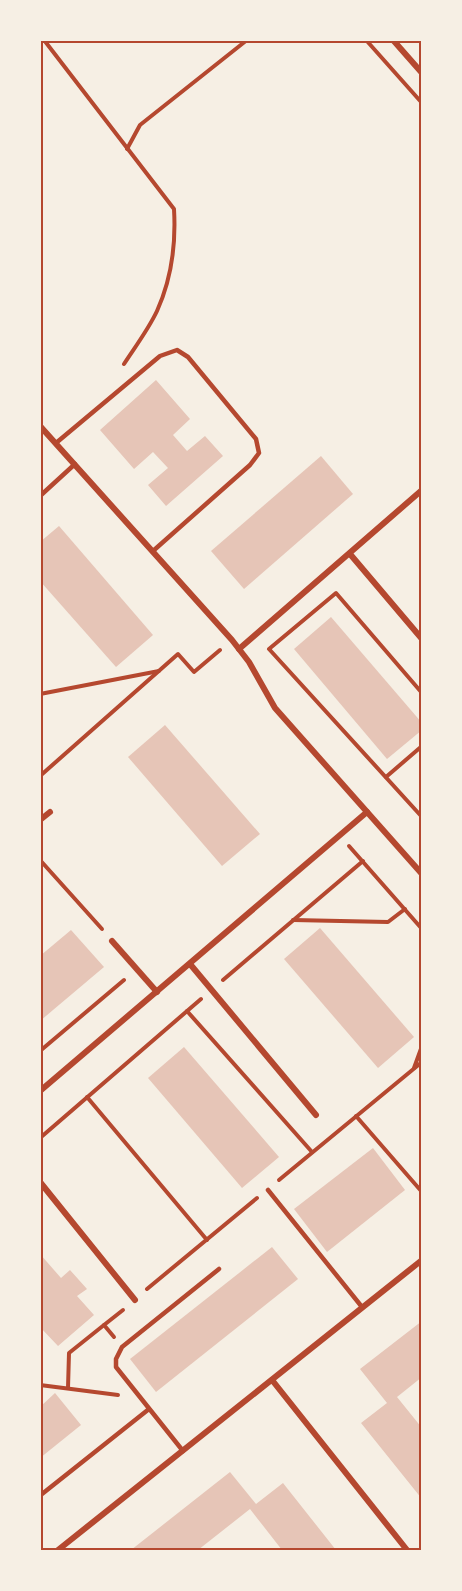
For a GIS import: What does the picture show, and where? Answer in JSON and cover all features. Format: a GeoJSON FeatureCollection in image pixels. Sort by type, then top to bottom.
{"type":"FeatureCollection","features":[{"type":"Feature","properties":{"kind":"street"},"geometry":{"type":"LineString","coordinates":[[393,40],[422,73]]}},
{"type":"Feature","properties":{"kind":"street"},"geometry":{"type":"LineString","coordinates":[[40,426],[232,640],[274,708],[422,874]]}},
{"type":"Feature","properties":{"kind":"street"},"geometry":{"type":"LineString","coordinates":[[239,649],[422,490]]}},
{"type":"Feature","properties":{"kind":"street"},"geometry":{"type":"LineString","coordinates":[[350,554],[422,639]]}},
{"type":"Feature","properties":{"kind":"street"},"geometry":{"type":"LineString","coordinates":[[40,820],[50,812]]}},
{"type":"Feature","properties":{"kind":"street"},"geometry":{"type":"LineString","coordinates":[[40,1091],[368,812]]}},
{"type":"Feature","properties":{"kind":"street"},"geometry":{"type":"LineString","coordinates":[[112,941],[157,992]]}},
{"type":"Feature","properties":{"kind":"street"},"geometry":{"type":"LineString","coordinates":[[190,964],[316,1115]]}},
{"type":"Feature","properties":{"kind":"street"},"geometry":{"type":"LineString","coordinates":[[40,1182],[135,1300]]}},
{"type":"Feature","properties":{"kind":"street"},"geometry":{"type":"LineString","coordinates":[[58,1551],[422,1260]]}},
{"type":"Feature","properties":{"kind":"street"},"geometry":{"type":"LineString","coordinates":[[272,1380],[407,1551]]}},
{"type":"Feature","properties":{"kind":"lane"},"geometry":{"type":"LineString","coordinates":[[56,443],[160,356],[177,350],[188,357],[256,439],[259,453],[250,465],[153,551]]}},
{"type":"Feature","properties":{"kind":"lane"},"geometry":{"type":"LineString","coordinates":[[40,496],[75,464]]}},
{"type":"Feature","properties":{"kind":"lane"},"geometry":{"type":"LineString","coordinates":[[268,1190],[362,1308]]}},
{"type":"Feature","properties":{"kind":"lane"},"geometry":{"type":"LineString","coordinates":[[183,1451],[116,1367],[116,1359],[122,1347],[219,1269]]}},
{"type":"Feature","properties":{"kind":"lane"},"geometry":{"type":"LineString","coordinates":[[42,1494],[149,1409]]}},
{"type":"Feature","properties":{"kind":"path"},"geometry":{"type":"LineString","coordinates":[[44,40],[174,209],[176,235],[169,273],[157,311],[122,368]]}},
{"type":"Feature","properties":{"kind":"path"},"geometry":{"type":"LineString","coordinates":[[127,150],[140,125],[247,40]]}},
{"type":"Feature","properties":{"kind":"path"},"geometry":{"type":"LineString","coordinates":[[366,40],[422,102]]}},
{"type":"Feature","properties":{"kind":"path"},"geometry":{"type":"LineString","coordinates":[[422,693],[336,593],[269,649],[422,817]]}},
{"type":"Feature","properties":{"kind":"path"},"geometry":{"type":"LineString","coordinates":[[40,776],[178,654],[194,672],[232,640]]}},
{"type":"Feature","properties":{"kind":"path"},"geometry":{"type":"LineString","coordinates":[[40,694],[159,671]]}},
{"type":"Feature","properties":{"kind":"path"},"geometry":{"type":"LineString","coordinates":[[386,777],[422,746]]}},
{"type":"Feature","properties":{"kind":"path"},"geometry":{"type":"LineString","coordinates":[[339,836],[422,928]]}},
{"type":"Feature","properties":{"kind":"path"},"geometry":{"type":"LineString","coordinates":[[40,860],[112,941]]}},
{"type":"Feature","properties":{"kind":"path"},"geometry":{"type":"LineString","coordinates":[[293,920],[388,922],[405,909]]}},
{"type":"Feature","properties":{"kind":"path"},"geometry":{"type":"LineString","coordinates":[[40,1051],[137,969]]}},
{"type":"Feature","properties":{"kind":"path"},"geometry":{"type":"LineString","coordinates":[[187,1011],[312,1152]]}},
{"type":"Feature","properties":{"kind":"path"},"geometry":{"type":"LineString","coordinates":[[414,1068],[422,1046]]}},
{"type":"Feature","properties":{"kind":"path"},"geometry":{"type":"LineString","coordinates":[[68,1388],[69,1353],[422,1062]]}},
{"type":"Feature","properties":{"kind":"path"},"geometry":{"type":"LineString","coordinates":[[87,1097],[207,1240]]}},
{"type":"Feature","properties":{"kind":"path"},"geometry":{"type":"LineString","coordinates":[[356,1116],[422,1192]]}},
{"type":"Feature","properties":{"kind":"path"},"geometry":{"type":"LineString","coordinates":[[104,1325],[122,1347]]}},
{"type":"Feature","properties":{"kind":"path"},"geometry":{"type":"LineString","coordinates":[[40,1385],[140,1397]]}},
{"type":"Feature","properties":{"kind":"building"},"geometry":{"type":"Polygon","coordinates":[[[156,380],[190,419],[173,435],[187,451],[205,436],[223,456],[166,506],[148,485],[168,468],[153,452],[134,469],[100,430],[156,380]]]}},
{"type":"Feature","properties":{"kind":"building"},"geometry":{"type":"Polygon","coordinates":[[[321,456],[353,494],[244,589],[211,551],[321,456]]]}},
{"type":"Feature","properties":{"kind":"building"},"geometry":{"type":"Polygon","coordinates":[[[59,526],[153,635],[116,667],[40,581],[40,542],[59,526]]]}},
{"type":"Feature","properties":{"kind":"building"},"geometry":{"type":"Polygon","coordinates":[[[331,617],[422,723],[422,730],[387,759],[294,649],[331,617]]]}},
{"type":"Feature","properties":{"kind":"building"},"geometry":{"type":"Polygon","coordinates":[[[165,725],[260,834],[222,866],[128,757],[165,725]]]}},
{"type":"Feature","properties":{"kind":"building"},"geometry":{"type":"Polygon","coordinates":[[[320,928],[414,1037],[378,1068],[284,959],[320,928]]]}},
{"type":"Feature","properties":{"kind":"building"},"geometry":{"type":"Polygon","coordinates":[[[71,930],[104,967],[40,1021],[40,956],[71,930]]]}},
{"type":"Feature","properties":{"kind":"building"},"geometry":{"type":"Polygon","coordinates":[[[184,1047],[279,1157],[242,1188],[148,1078],[184,1047]]]}},
{"type":"Feature","properties":{"kind":"building"},"geometry":{"type":"Polygon","coordinates":[[[373,1148],[405,1190],[327,1252],[294,1209],[373,1148]]]}},
{"type":"Feature","properties":{"kind":"building"},"geometry":{"type":"Polygon","coordinates":[[[272,1247],[298,1279],[156,1392],[130,1359],[272,1247]]]}},
{"type":"Feature","properties":{"kind":"building"},"geometry":{"type":"Polygon","coordinates":[[[40,1254],[61,1278],[70,1270],[87,1289],[77,1296],[94,1315],[58,1346],[40,1327],[40,1254]]]}},
{"type":"Feature","properties":{"kind":"building"},"geometry":{"type":"Polygon","coordinates":[[[422,1321],[422,1377],[397,1397],[422,1428],[422,1499],[361,1423],[387,1403],[360,1369],[422,1321]]]}},
{"type":"Feature","properties":{"kind":"building"},"geometry":{"type":"Polygon","coordinates":[[[55,1393],[81,1425],[40,1458],[40,1407],[55,1393]]]}},
{"type":"Feature","properties":{"kind":"building"},"geometry":{"type":"Polygon","coordinates":[[[230,1472],[256,1504],[283,1483],[336,1550],[282,1550],[250,1509],[198,1550],[131,1550],[230,1472]]]}}]}
